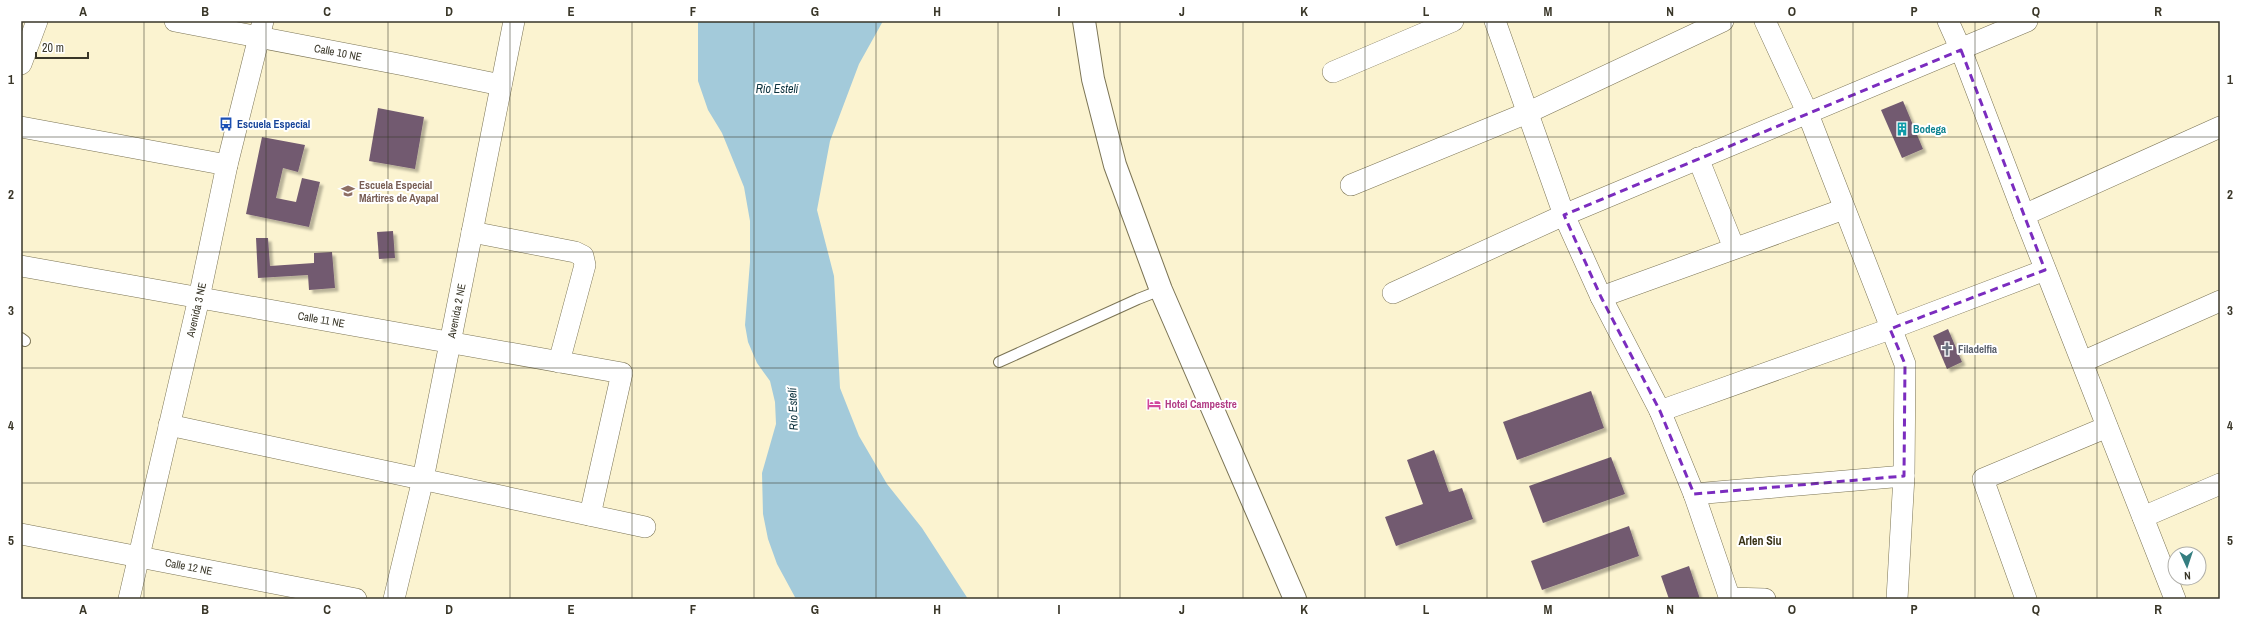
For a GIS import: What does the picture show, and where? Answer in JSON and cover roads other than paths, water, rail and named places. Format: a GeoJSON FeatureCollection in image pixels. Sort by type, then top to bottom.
{"type":"FeatureCollection","features":[{"type":"Feature","properties":{"kind":"street"},"geometry":{"type":"LineString","coordinates":[[21,64],[37,21]]}},
{"type":"Feature","properties":{"kind":"street","name":"Calle 10 NE"},"geometry":{"type":"LineString","coordinates":[[175,21],[261,30],[501,85]]}},
{"type":"Feature","properties":{"kind":"street","name":"Avenida 2 NE"},"geometry":{"type":"LineString","coordinates":[[394,599],[423,479],[514,21]]}},
{"type":"Feature","properties":{"kind":"street"},"geometry":{"type":"LineString","coordinates":[[1084,21],[1093,79],[1115,165],[1162,290],[1296,599]]}},
{"type":"Feature","properties":{"kind":"street"},"geometry":{"type":"LineString","coordinates":[[1333,72],[1454,21]]}},
{"type":"Feature","properties":{"kind":"street"},"geometry":{"type":"LineString","coordinates":[[1495,21],[1564,215],[1601,297],[1660,411],[1694,494],[1730,598],[1765,599]]}},
{"type":"Feature","properties":{"kind":"street"},"geometry":{"type":"LineString","coordinates":[[1351,186],[1527,113],[1723,21]]}},
{"type":"Feature","properties":{"kind":"street"},"geometry":{"type":"LineString","coordinates":[[1765,21],[1808,114],[1890,329],[1905,364],[1904,476],[1897,599]]}},
{"type":"Feature","properties":{"kind":"street"},"geometry":{"type":"LineString","coordinates":[[1948,21],[1961,50],[2045,270],[2175,599]]}},
{"type":"Feature","properties":{"kind":"street"},"geometry":{"type":"LineString","coordinates":[[1393,293],[1564,215],[2028,21]]}},
{"type":"Feature","properties":{"kind":"street","name":"Avenida 3 NE"},"geometry":{"type":"LineString","coordinates":[[129,599],[199,298],[227,165],[261,30]]}},
{"type":"Feature","properties":{"kind":"street"},"geometry":{"type":"LineString","coordinates":[[21,127],[227,165]]}},
{"type":"Feature","properties":{"kind":"street"},"geometry":{"type":"LineString","coordinates":[[2024,215],[2220,127]]}},
{"type":"Feature","properties":{"kind":"street"},"geometry":{"type":"LineString","coordinates":[[1698,158],[1734,248]]}},
{"type":"Feature","properties":{"kind":"street"},"geometry":{"type":"LineString","coordinates":[[1601,297],[1844,209]]}},
{"type":"Feature","properties":{"kind":"street"},"geometry":{"type":"LineString","coordinates":[[472,232],[575,252],[583,256],[585,265],[559,362]]}},
{"type":"Feature","properties":{"kind":"street","name":"Calle 11 NE"},"geometry":{"type":"LineString","coordinates":[[21,266],[622,373],[590,515]]}},
{"type":"Feature","properties":{"kind":"street"},"geometry":{"type":"LineString","coordinates":[[1660,411],[1890,329],[2045,270]]}},
{"type":"Feature","properties":{"kind":"street"},"geometry":{"type":"LineString","coordinates":[[2082,362],[2220,301]]}},
{"type":"Feature","properties":{"kind":"street"},"geometry":{"type":"LineString","coordinates":[[169,426],[645,527]]}},
{"type":"Feature","properties":{"kind":"street"},"geometry":{"type":"LineString","coordinates":[[2026,599],[1983,479],[2107,427]]}},
{"type":"Feature","properties":{"kind":"street"},"geometry":{"type":"LineString","coordinates":[[1694,494],[1904,476]]}},
{"type":"Feature","properties":{"kind":"street"},"geometry":{"type":"LineString","coordinates":[[2143,517],[2220,484]]}},
{"type":"Feature","properties":{"kind":"street","name":"Calle 12 NE"},"geometry":{"type":"LineString","coordinates":[[21,534],[356,599]]}},
{"type":"Feature","properties":{"kind":"lane"},"geometry":{"type":"LineString","coordinates":[[999,362],[1138,299],[1162,290]]}},
{"type":"Feature","properties":{"kind":"water","name":"Río Estelí"},"geometry":{"type":"Polygon","coordinates":[[[698,21],[883,21],[859,64],[830,141],[817,210],[834,276],[840,388],[859,436],[887,484],[922,528],[968,599],[796,599],[777,564],[768,539],[763,514],[762,473],[776,424],[775,402],[770,381],[757,363],[748,342],[745,325],[750,262],[750,221],[744,187],[722,133],[708,110],[698,81],[698,21]]]}},
{"type":"Feature","properties":{"kind":"place","name":"Escuela Especial"},"geometry":{"type":"Point","coordinates":[226,124]}},
{"type":"Feature","properties":{"kind":"place","name":"Bodega"},"geometry":{"type":"Point","coordinates":[1902,129]}},
{"type":"Feature","properties":{"kind":"place","name":"Escuela Especial Mártires de Ayapal"},"geometry":{"type":"Point","coordinates":[348,191]}},
{"type":"Feature","properties":{"kind":"place","name":"Filadelfia"},"geometry":{"type":"Point","coordinates":[1947,349]}},
{"type":"Feature","properties":{"kind":"place","name":"Hotel Campestre"},"geometry":{"type":"Point","coordinates":[1154,404]}},
{"type":"Feature","properties":{"kind":"district","name":"Arlen Siu"},"geometry":{"type":"Point","coordinates":[1760,541]}}]}
